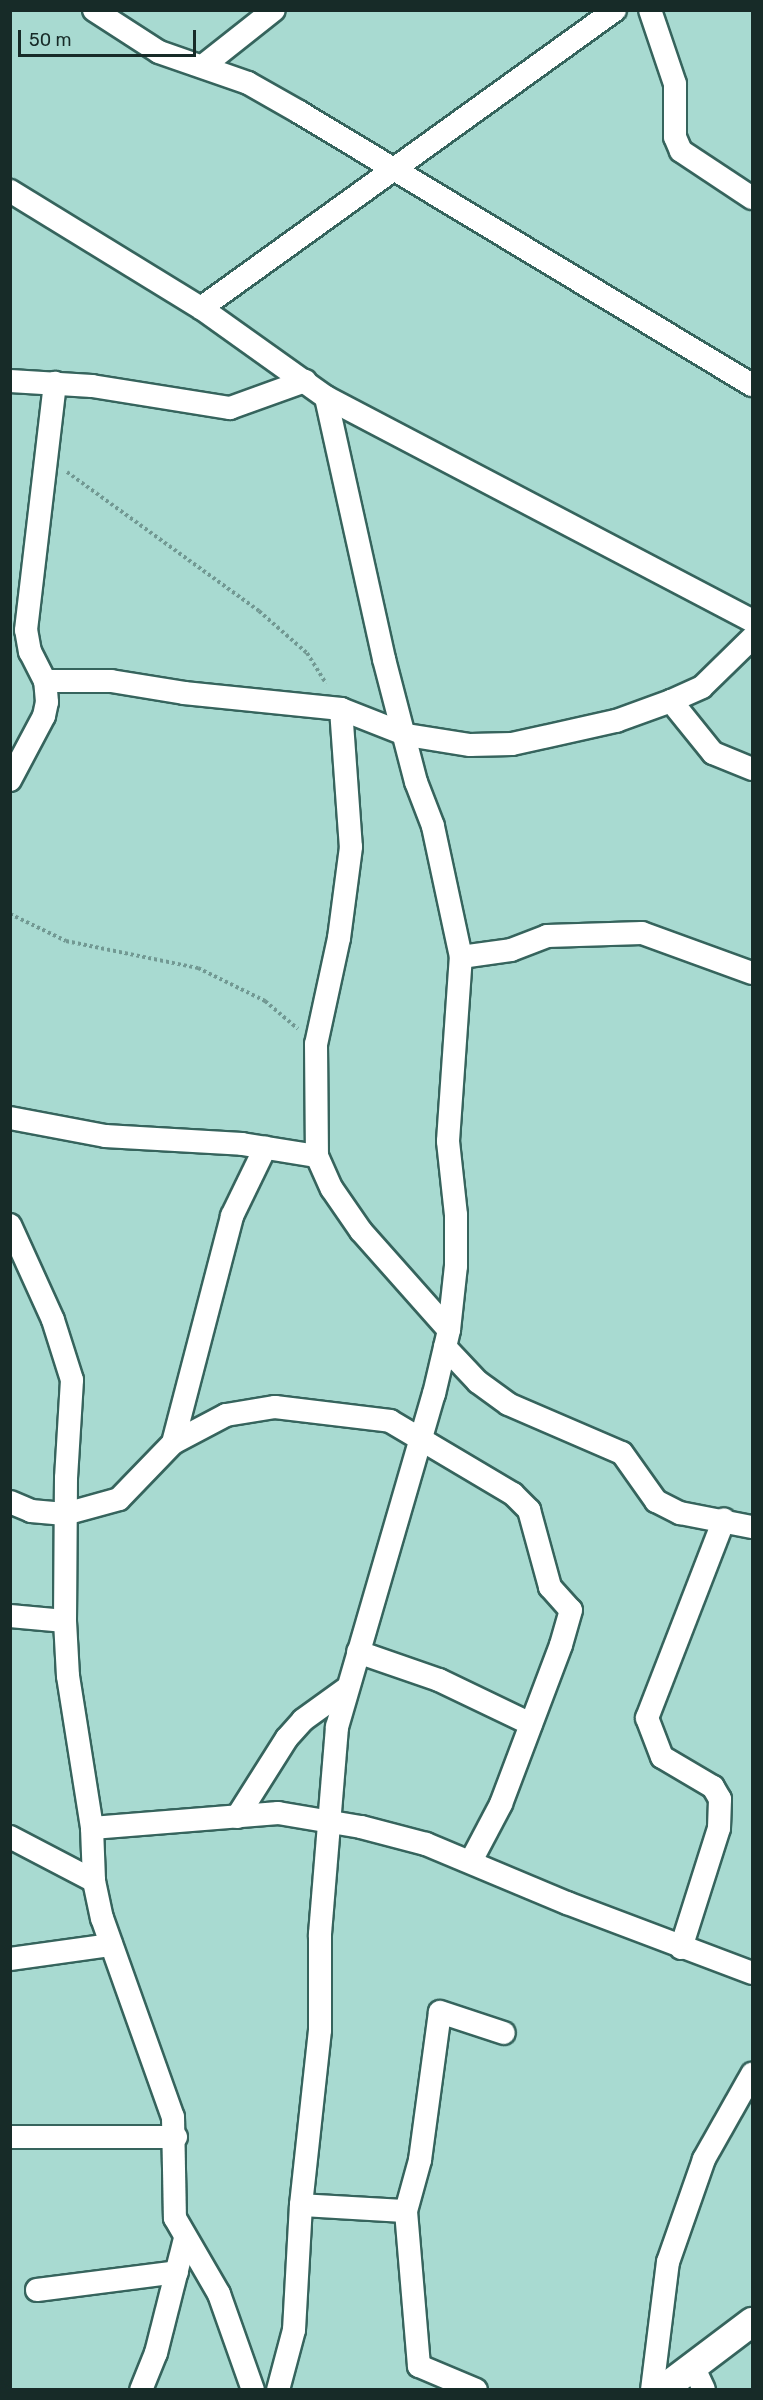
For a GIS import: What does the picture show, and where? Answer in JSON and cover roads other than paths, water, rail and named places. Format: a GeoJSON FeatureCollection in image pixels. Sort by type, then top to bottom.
{"type":"FeatureCollection","features":[{"type":"Feature","properties":{"kind":"street"},"geometry":{"type":"LineString","coordinates":[[94,10],[159,52],[248,83],[753,384]]}},
{"type":"Feature","properties":{"kind":"street"},"geometry":{"type":"LineString","coordinates":[[203,66],[274,10]]}},
{"type":"Feature","properties":{"kind":"street"},"geometry":{"type":"LineString","coordinates":[[201,308],[615,10]]}},
{"type":"Feature","properties":{"kind":"street"},"geometry":{"type":"LineString","coordinates":[[650,10],[675,84],[675,137],[681,151],[753,198]]}},
{"type":"Feature","properties":{"kind":"street"},"geometry":{"type":"LineString","coordinates":[[10,191],[201,308],[326,397],[753,621]]}},
{"type":"Feature","properties":{"kind":"street"},"geometry":{"type":"LineString","coordinates":[[10,381],[55,383],[230,408],[304,381]]}},
{"type":"Feature","properties":{"kind":"street"},"geometry":{"type":"LineString","coordinates":[[10,780],[44,716],[45,681],[30,652],[26,630],[55,383]]}},
{"type":"Feature","properties":{"kind":"street"},"geometry":{"type":"LineString","coordinates":[[278,2390],[294,2330],[301,2205],[320,2030],[320,1934],[331,1821],[334,1750],[346,1689],[421,1440],[447,1338],[456,1215],[448,1141],[461,957],[433,826],[416,782],[407,735],[384,659],[326,397]]}},
{"type":"Feature","properties":{"kind":"street"},"geometry":{"type":"LineString","coordinates":[[45,681],[111,681],[184,693],[341,709],[407,735],[470,745],[512,744],[616,721],[672,701],[702,687],[753,638]]}},
{"type":"Feature","properties":{"kind":"street"},"geometry":{"type":"LineString","coordinates":[[672,701],[713,753],[753,769]]}},
{"type":"Feature","properties":{"kind":"street"},"geometry":{"type":"LineString","coordinates":[[341,709],[351,847],[339,938],[316,1044],[317,1156],[332,1189],[361,1231],[447,1338],[478,1382],[508,1404],[622,1454],[636,1468],[641,1483],[656,1501],[680,1513],[724,1519],[753,1527]]}},
{"type":"Feature","properties":{"kind":"street"},"geometry":{"type":"LineString","coordinates":[[461,957],[511,950],[547,936],[642,933],[753,973]]}},
{"type":"Feature","properties":{"kind":"street"},"geometry":{"type":"LineString","coordinates":[[10,1118],[105,1136],[264,1148],[317,1156]]}},
{"type":"Feature","properties":{"kind":"street"},"geometry":{"type":"LineString","coordinates":[[173,1443],[232,1216],[264,1148]]}},
{"type":"Feature","properties":{"kind":"street"},"geometry":{"type":"LineString","coordinates":[[10,1225],[69,1361],[72,1380],[65,1514],[65,1621],[68,1676],[92,1828],[93,1881],[111,1944],[173,2117],[176,2137],[173,2206],[185,2238],[219,2294],[254,2390]]}},
{"type":"Feature","properties":{"kind":"street"},"geometry":{"type":"LineString","coordinates":[[10,1502],[31,1511],[65,1514],[119,1499],[173,1443],[226,1415],[275,1407],[390,1421],[513,1494],[529,1510],[550,1587],[571,1610],[501,1804],[471,1861]]}},
{"type":"Feature","properties":{"kind":"street"},"geometry":{"type":"LineString","coordinates":[[681,1948],[719,1828],[720,1799],[714,1787],[662,1757],[647,1718],[724,1519]]}},
{"type":"Feature","properties":{"kind":"street"},"geometry":{"type":"LineString","coordinates":[[10,1616],[65,1621]]}},
{"type":"Feature","properties":{"kind":"street"},"geometry":{"type":"LineString","coordinates":[[358,1652],[439,1680],[531,1724]]}},
{"type":"Feature","properties":{"kind":"street"},"geometry":{"type":"LineString","coordinates":[[237,1817],[287,1738],[303,1720],[346,1689]]}},
{"type":"Feature","properties":{"kind":"street"},"geometry":{"type":"LineString","coordinates":[[92,1828],[278,1813],[331,1821],[426,1844],[681,1948],[753,1973]]}},
{"type":"Feature","properties":{"kind":"street"},"geometry":{"type":"LineString","coordinates":[[10,1837],[93,1881]]}},
{"type":"Feature","properties":{"kind":"street"},"geometry":{"type":"LineString","coordinates":[[10,1959],[111,1944]]}},
{"type":"Feature","properties":{"kind":"street"},"geometry":{"type":"LineString","coordinates":[[476,2390],[419,2366],[406,2211],[420,2160],[441,2012],[504,2032]]}},
{"type":"Feature","properties":{"kind":"street"},"geometry":{"type":"LineString","coordinates":[[652,2390],[668,2262],[704,2159],[753,2074]]}},
{"type":"Feature","properties":{"kind":"street"},"geometry":{"type":"LineString","coordinates":[[10,2137],[176,2137]]}},
{"type":"Feature","properties":{"kind":"street"},"geometry":{"type":"LineString","coordinates":[[301,2205],[406,2211]]}},
{"type":"Feature","properties":{"kind":"street"},"geometry":{"type":"LineString","coordinates":[[141,2390],[156,2353],[185,2238]]}},
{"type":"Feature","properties":{"kind":"street"},"geometry":{"type":"LineString","coordinates":[[37,2290],[177,2272]]}},
{"type":"Feature","properties":{"kind":"street"},"geometry":{"type":"LineString","coordinates":[[662,2390],[698,2378],[753,2322]]}}]}
